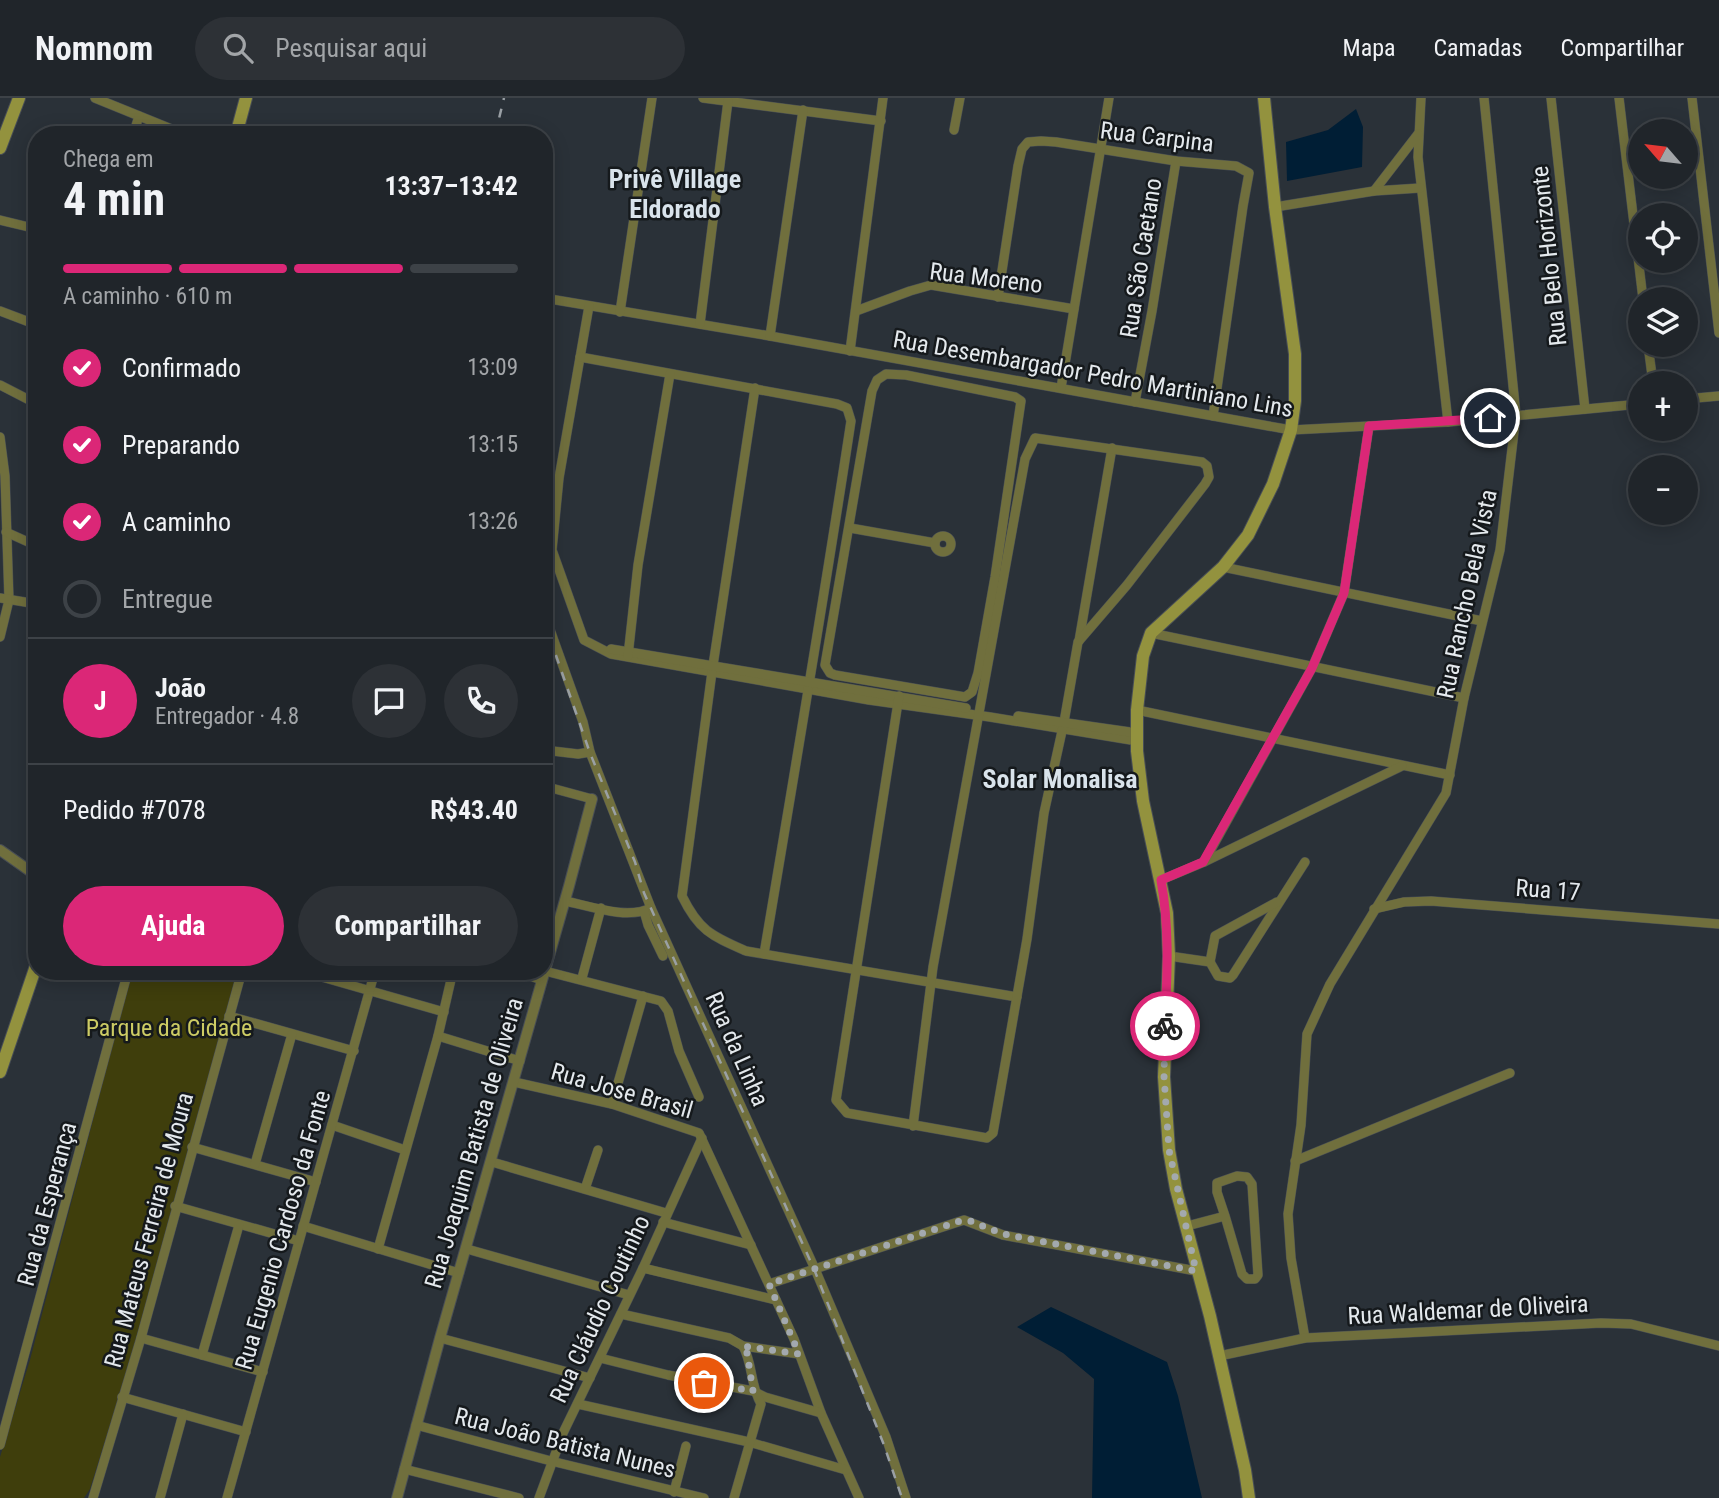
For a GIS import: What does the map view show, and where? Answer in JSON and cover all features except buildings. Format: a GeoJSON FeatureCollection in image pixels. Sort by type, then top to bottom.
{"type":"FeatureCollection","features":[{"type":"Feature","properties":{"kind":"main road"},"geometry":{"type":"LineString","coordinates":[[0,148],[19,98]]}},
{"type":"Feature","properties":{"kind":"main road"},"geometry":{"type":"LineString","coordinates":[[238,126],[246,98]]}},
{"type":"Feature","properties":{"kind":"main road"},"geometry":{"type":"LineString","coordinates":[[1249,1498],[1219,1356],[1173,1171],[1165,1104],[1164,1047],[1169,956],[1167,913],[1143,801],[1136,710],[1143,656],[1152,633],[1223,567],[1242,542],[1257,519],[1273,484],[1291,430],[1295,401],[1295,354],[1275,207],[1264,98]]}},
{"type":"Feature","properties":{"kind":"main road"},"geometry":{"type":"LineString","coordinates":[[0,1072],[31,980]]}},
{"type":"Feature","properties":{"kind":"street"},"geometry":{"type":"LineString","coordinates":[[95,98],[164,126]]}},
{"type":"Feature","properties":{"kind":"street"},"geometry":{"type":"LineString","coordinates":[[621,312],[652,98]]}},
{"type":"Feature","properties":{"kind":"street"},"geometry":{"type":"LineString","coordinates":[[703,98],[880,121]]}},
{"type":"Feature","properties":{"kind":"street"},"geometry":{"type":"LineString","coordinates":[[850,351],[883,98]]}},
{"type":"Feature","properties":{"kind":"street"},"geometry":{"type":"LineString","coordinates":[[954,130],[960,98]]}},
{"type":"Feature","properties":{"kind":"street"},"geometry":{"type":"LineString","coordinates":[[1061,388],[1109,98]]}},
{"type":"Feature","properties":{"kind":"street"},"geometry":{"type":"LineString","coordinates":[[1421,98],[1418,134],[1420,188],[1448,422]]}},
{"type":"Feature","properties":{"kind":"street","name":"Rua Rancho Bela Vista"},"geometry":{"type":"LineString","coordinates":[[1305,1338],[1289,1235],[1289,1203],[1302,1114],[1304,1053],[1309,1027],[1330,984],[1374,909],[1442,802],[1500,550],[1516,415],[1484,98]]}},
{"type":"Feature","properties":{"kind":"street","name":"Rua Belo Horizonte"},"geometry":{"type":"LineString","coordinates":[[1551,98],[1584,409]]}},
{"type":"Feature","properties":{"kind":"street"},"geometry":{"type":"LineString","coordinates":[[1619,98],[1642,287]]}},
{"type":"Feature","properties":{"kind":"street"},"geometry":{"type":"LineString","coordinates":[[1692,98],[1719,333]]}},
{"type":"Feature","properties":{"kind":"street"},"geometry":{"type":"LineString","coordinates":[[700,324],[728,102]]}},
{"type":"Feature","properties":{"kind":"street"},"geometry":{"type":"LineString","coordinates":[[771,336],[803,110]]}},
{"type":"Feature","properties":{"kind":"street"},"geometry":{"type":"LineString","coordinates":[[136,126],[139,116]]}},
{"type":"Feature","properties":{"kind":"street"},"geometry":{"type":"LineString","coordinates":[[1374,191],[1418,134]]}},
{"type":"Feature","properties":{"kind":"street","name":"Rua Carpina"},"geometry":{"type":"LineString","coordinates":[[998,297],[1018,166],[1025,144],[1041,141],[1176,161],[1232,165],[1244,169],[1249,176],[1213,416]]}},
{"type":"Feature","properties":{"kind":"street","name":"Rua São Caetano"},"geometry":{"type":"LineString","coordinates":[[1135,402],[1176,161]]}},
{"type":"Feature","properties":{"kind":"street"},"geometry":{"type":"LineString","coordinates":[[1275,207],[1374,191],[1420,188]]}},
{"type":"Feature","properties":{"kind":"street"},"geometry":{"type":"LineString","coordinates":[[0,220],[28,227]]}},
{"type":"Feature","properties":{"kind":"street","name":"Rua Moreno"},"geometry":{"type":"LineString","coordinates":[[856,311],[927,286],[1074,309]]}},
{"type":"Feature","properties":{"kind":"street","name":"Rua Desembargador Pedro Martiniano Lins"},"geometry":{"type":"LineString","coordinates":[[553,300],[1291,430],[1448,422],[1628,405]]}},
{"type":"Feature","properties":{"kind":"street"},"geometry":{"type":"LineString","coordinates":[[553,540],[559,478],[589,306]]}},
{"type":"Feature","properties":{"kind":"street"},"geometry":{"type":"LineString","coordinates":[[0,311],[28,322]]}},
{"type":"Feature","properties":{"kind":"street"},"geometry":{"type":"LineString","coordinates":[[580,357],[755,388],[847,408],[851,421],[823,613],[789,796],[764,954]]}},
{"type":"Feature","properties":{"kind":"street"},"geometry":{"type":"LineString","coordinates":[[966,386],[967,371]]}},
{"type":"Feature","properties":{"kind":"street"},"geometry":{"type":"LineString","coordinates":[[629,654],[638,565],[670,374]]}},
{"type":"Feature","properties":{"kind":"street"},"geometry":{"type":"LineString","coordinates":[[883,375],[966,386],[1017,397],[1021,402],[980,660],[974,687],[969,695],[960,696],[845,677],[832,674],[827,669],[827,652],[850,528],[871,394],[875,382],[883,375]]}},
{"type":"Feature","properties":{"kind":"street"},"geometry":{"type":"LineString","coordinates":[[0,385],[28,399]]}},
{"type":"Feature","properties":{"kind":"street"},"geometry":{"type":"LineString","coordinates":[[755,388],[682,896],[691,915],[710,935],[746,951],[1017,997]]}},
{"type":"Feature","properties":{"kind":"street"},"geometry":{"type":"LineString","coordinates":[[1698,398],[1719,396]]}},
{"type":"Feature","properties":{"kind":"street"},"geometry":{"type":"LineString","coordinates":[[1203,862],[1312,668],[1344,593],[1369,426]]}},
{"type":"Feature","properties":{"kind":"street"},"geometry":{"type":"LineString","coordinates":[[0,437],[5,476],[6,532],[0,637]]}},
{"type":"Feature","properties":{"kind":"street"},"geometry":{"type":"LineString","coordinates":[[913,1126],[931,981],[949,868],[1026,459],[1035,438],[1202,462],[1207,466],[1209,477],[1127,585],[1078,642]]}},
{"type":"Feature","properties":{"kind":"street"},"geometry":{"type":"LineString","coordinates":[[899,700],[835,1100],[847,1113],[987,1138],[993,1133],[1017,997],[1044,813],[1063,726],[1112,448]]}},
{"type":"Feature","properties":{"kind":"street"},"geometry":{"type":"LineString","coordinates":[[850,528],[935,543]]}},
{"type":"Feature","properties":{"kind":"street"},"geometry":{"type":"LineString","coordinates":[[6,532],[28,541]]}},
{"type":"Feature","properties":{"kind":"street"},"geometry":{"type":"LineString","coordinates":[[553,553],[584,640],[598,649],[809,686],[1137,737]]}},
{"type":"Feature","properties":{"kind":"street"},"geometry":{"type":"LineString","coordinates":[[1223,567],[1482,621]]}},
{"type":"Feature","properties":{"kind":"street"},"geometry":{"type":"LineString","coordinates":[[4,599],[28,603]]}},
{"type":"Feature","properties":{"kind":"street"},"geometry":{"type":"LineString","coordinates":[[1152,633],[1464,698]]}},
{"type":"Feature","properties":{"kind":"street","name":"Rua da Linha"},"geometry":{"type":"LineString","coordinates":[[553,639],[583,722],[590,752],[648,910],[815,1269],[886,1437],[906,1498]]}},
{"type":"Feature","properties":{"kind":"street"},"geometry":{"type":"LineString","coordinates":[[1136,710],[1450,775]]}},
{"type":"Feature","properties":{"kind":"street"},"geometry":{"type":"LineString","coordinates":[[553,751],[578,754],[590,752]]}},
{"type":"Feature","properties":{"kind":"street"},"geometry":{"type":"LineString","coordinates":[[1161,880],[1402,766]]}},
{"type":"Feature","properties":{"kind":"street"},"geometry":{"type":"LineString","coordinates":[[553,788],[592,799]]}},
{"type":"Feature","properties":{"kind":"street","name":"Rua Joaquim Batista de Oliveira"},"geometry":{"type":"LineString","coordinates":[[553,941],[592,799]]}},
{"type":"Feature","properties":{"kind":"street"},"geometry":{"type":"LineString","coordinates":[[0,850],[28,870]]}},
{"type":"Feature","properties":{"kind":"street"},"geometry":{"type":"LineString","coordinates":[[1279,902],[1215,936],[1210,962],[1217,976],[1224,978],[1233,975],[1305,862]]}},
{"type":"Feature","properties":{"kind":"street"},"geometry":{"type":"LineString","coordinates":[[565,901],[625,912],[648,910],[651,933],[663,956]]}},
{"type":"Feature","properties":{"kind":"street","name":"Rua 17"},"geometry":{"type":"LineString","coordinates":[[1374,909],[1404,902],[1431,901],[1719,924]]}},
{"type":"Feature","properties":{"kind":"street"},"geometry":{"type":"LineString","coordinates":[[582,978],[601,908]]}},
{"type":"Feature","properties":{"kind":"street"},"geometry":{"type":"LineString","coordinates":[[1169,956],[1210,962]]}},
{"type":"Feature","properties":{"kind":"street"},"geometry":{"type":"LineString","coordinates":[[553,976],[582,978],[657,999],[665,1004],[679,1051],[699,1097]]}},
{"type":"Feature","properties":{"kind":"street","name":"Rua da Esperança"},"geometry":{"type":"LineString","coordinates":[[0,1445],[126,980]]}},
{"type":"Feature","properties":{"kind":"street","name":"Rua Mateus Ferreira de Moura"},"geometry":{"type":"LineString","coordinates":[[93,1498],[141,1338],[239,980]]}},
{"type":"Feature","properties":{"kind":"street"},"geometry":{"type":"LineString","coordinates":[[333,980],[444,1012]]}},
{"type":"Feature","properties":{"kind":"street","name":"Rua Eugenio Cardoso da Fonte"},"geometry":{"type":"LineString","coordinates":[[227,1498],[372,980]]}},
{"type":"Feature","properties":{"kind":"street"},"geometry":{"type":"LineString","coordinates":[[378,1249],[438,1036],[451,980]]}},
{"type":"Feature","properties":{"kind":"street","name":"Rua Joaquim Batista de Oliveira"},"geometry":{"type":"LineString","coordinates":[[397,1498],[542,980]]}},
{"type":"Feature","properties":{"kind":"street"},"geometry":{"type":"LineString","coordinates":[[612,1104],[643,996]]}},
{"type":"Feature","properties":{"kind":"street"},"geometry":{"type":"LineString","coordinates":[[229,1016],[354,1051]]}},
{"type":"Feature","properties":{"kind":"street"},"geometry":{"type":"LineString","coordinates":[[255,1164],[292,1034]]}},
{"type":"Feature","properties":{"kind":"street"},"geometry":{"type":"LineString","coordinates":[[438,1036],[520,1061]]}},
{"type":"Feature","properties":{"kind":"street"},"geometry":{"type":"LineString","coordinates":[[1295,1161],[1510,1073]]}},
{"type":"Feature","properties":{"kind":"street","name":"Rua Jose Brasil"},"geometry":{"type":"LineString","coordinates":[[514,1082],[612,1104],[697,1130],[769,1284],[859,1498]]}},
{"type":"Feature","properties":{"kind":"street"},"geometry":{"type":"LineString","coordinates":[[332,1125],[405,1150]]}},
{"type":"Feature","properties":{"kind":"street","name":"Rua Cláudio Coutinho"},"geometry":{"type":"LineString","coordinates":[[539,1498],[551,1461],[702,1138]]}},
{"type":"Feature","properties":{"kind":"street"},"geometry":{"type":"LineString","coordinates":[[192,1147],[316,1182]]}},
{"type":"Feature","properties":{"kind":"street"},"geometry":{"type":"LineString","coordinates":[[585,1189],[598,1150]]}},
{"type":"Feature","properties":{"kind":"street"},"geometry":{"type":"LineString","coordinates":[[492,1162],[585,1189],[751,1245]]}},
{"type":"Feature","properties":{"kind":"street"},"geometry":{"type":"LineString","coordinates":[[1237,1176],[1247,1177],[1252,1184],[1258,1275],[1255,1279],[1247,1279],[1242,1274],[1225,1216],[1217,1183],[1237,1176]]}},
{"type":"Feature","properties":{"kind":"street"},"geometry":{"type":"LineString","coordinates":[[176,1206],[299,1241]]}},
{"type":"Feature","properties":{"kind":"street"},"geometry":{"type":"LineString","coordinates":[[1187,1226],[1225,1216]]}},
{"type":"Feature","properties":{"kind":"street"},"geometry":{"type":"LineString","coordinates":[[769,1284],[964,1220],[1003,1234],[1196,1271]]}},
{"type":"Feature","properties":{"kind":"street"},"geometry":{"type":"LineString","coordinates":[[202,1355],[239,1225]]}},
{"type":"Feature","properties":{"kind":"street"},"geometry":{"type":"LineString","coordinates":[[303,1226],[459,1273]]}},
{"type":"Feature","properties":{"kind":"street"},"geometry":{"type":"LineString","coordinates":[[467,1249],[629,1295]]}},
{"type":"Feature","properties":{"kind":"street"},"geometry":{"type":"LineString","coordinates":[[643,1268],[776,1300]]}},
{"type":"Feature","properties":{"kind":"street"},"geometry":{"type":"LineString","coordinates":[[621,1314],[729,1338],[743,1346],[799,1354]]}},
{"type":"Feature","properties":{"kind":"street","name":"Rua Waldemar de Oliveira"},"geometry":{"type":"LineString","coordinates":[[1219,1356],[1305,1338],[1621,1323],[1719,1346]]}},
{"type":"Feature","properties":{"kind":"street"},"geometry":{"type":"LineString","coordinates":[[141,1338],[263,1372]]}},
{"type":"Feature","properties":{"kind":"street"},"geometry":{"type":"LineString","coordinates":[[440,1338],[590,1378]]}},
{"type":"Feature","properties":{"kind":"street"},"geometry":{"type":"LineString","coordinates":[[734,1498],[761,1404],[753,1391],[747,1353],[743,1346]]}},
{"type":"Feature","properties":{"kind":"street"},"geometry":{"type":"LineString","coordinates":[[600,1358],[668,1375],[753,1391],[821,1413]]}},
{"type":"Feature","properties":{"kind":"street"},"geometry":{"type":"LineString","coordinates":[[122,1397],[246,1432]]}},
{"type":"Feature","properties":{"kind":"street"},"geometry":{"type":"LineString","coordinates":[[578,1404],[749,1442],[846,1470]]}},
{"type":"Feature","properties":{"kind":"street"},"geometry":{"type":"LineString","coordinates":[[160,1498],[183,1414]]}},
{"type":"Feature","properties":{"kind":"street","name":"Rua João Batista Nunes"},"geometry":{"type":"LineString","coordinates":[[416,1425],[704,1498]]}},
{"type":"Feature","properties":{"kind":"street"},"geometry":{"type":"LineString","coordinates":[[674,1492],[686,1446]]}},
{"type":"Feature","properties":{"kind":"street"},"geometry":{"type":"LineString","coordinates":[[404,1469],[519,1498]]}},
{"type":"Feature","properties":{"kind":"green space","name":"Parque da Cidade"},"geometry":{"type":"Polygon","coordinates":[[[130,980],[236,980],[140,1329],[90,1489],[84,1498],[0,1498],[0,1457],[30,1360],[130,980]]]}},
{"type":"Feature","properties":{"kind":"water"},"geometry":{"type":"Polygon","coordinates":[[[1356,109],[1363,127],[1362,167],[1287,181],[1286,142],[1328,130],[1356,109]]]}},
{"type":"Feature","properties":{"kind":"water"},"geometry":{"type":"Polygon","coordinates":[[[1051,1307],[1167,1362],[1178,1396],[1202,1498],[1092,1498],[1094,1379],[1063,1353],[1017,1327],[1051,1307]]]}},
{"type":"Feature","properties":{"kind":"railway"},"geometry":{"type":"LineString","coordinates":[[497,126],[504,98]]}},
{"type":"Feature","properties":{"kind":"railway"},"geometry":{"type":"LineString","coordinates":[[553,647],[590,753],[635,862],[644,893],[814,1269],[884,1445],[902,1498]]}},
{"type":"Feature","properties":{"kind":"way so far"},"geometry":{"type":"LineString","coordinates":[[704,1383],[753,1391],[747,1353],[743,1346],[799,1354],[769,1284],[964,1220],[1003,1234],[1196,1271],[1169,1150],[1164,1076],[1165,1026]]}},
{"type":"Feature","properties":{"kind":"district","name":"Privê Village Eldorado"},"geometry":{"type":"Point","coordinates":[675,194]}},
{"type":"Feature","properties":{"kind":"district","name":"Solar Monalisa"},"geometry":{"type":"Point","coordinates":[1060,779]}},
{"type":"Feature","properties":{"kind":"route"},"geometry":{"type":"LineString","coordinates":[[1165,1026],[1169,939],[1161,880],[1203,862],[1312,668],[1344,593],[1369,426],[1490,418]]}}]}
